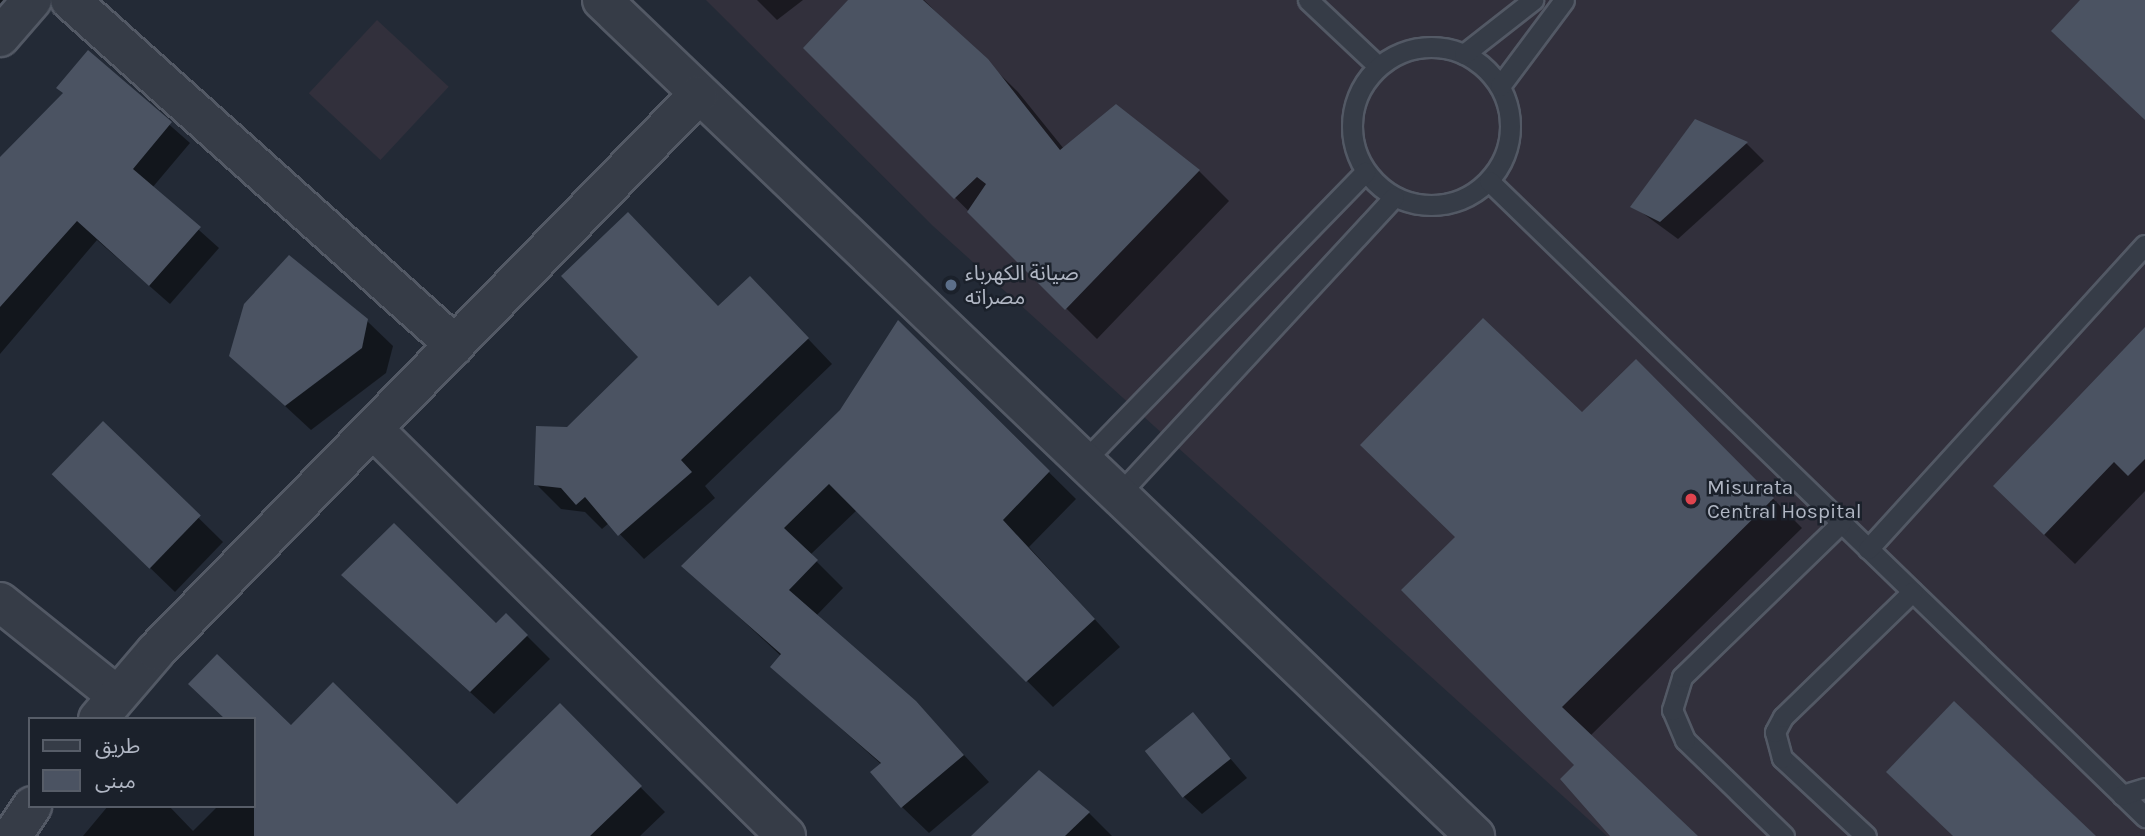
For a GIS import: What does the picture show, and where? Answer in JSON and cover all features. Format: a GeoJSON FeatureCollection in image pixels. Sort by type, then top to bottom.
{"type":"FeatureCollection","features":[{"type":"Feature","properties":{"kind":"street"},"geometry":{"type":"LineString","coordinates":[[0,37],[32,0]]}},
{"type":"Feature","properties":{"kind":"street"},"geometry":{"type":"LineString","coordinates":[[70,0],[455,345]]}},
{"type":"Feature","properties":{"kind":"street"},"geometry":{"type":"LineString","coordinates":[[602,0],[698,95],[1121,493],[1475,836]]}},
{"type":"Feature","properties":{"kind":"street"},"geometry":{"type":"LineString","coordinates":[[0,601],[107,707],[698,95]]}},
{"type":"Feature","properties":{"kind":"street"},"geometry":{"type":"LineString","coordinates":[[373,429],[786,836]]}},
{"type":"Feature","properties":{"kind":"street"},"geometry":{"type":"LineString","coordinates":[[12,836],[31,808]]}},
{"type":"Feature","properties":{"kind":"lane"},"geometry":{"type":"LineString","coordinates":[[1308,0],[1378,66]]}},
{"type":"Feature","properties":{"kind":"lane"},"geometry":{"type":"LineString","coordinates":[[1464,54],[1534,0]]}},
{"type":"Feature","properties":{"kind":"lane"},"geometry":{"type":"LineString","coordinates":[[1500,86],[1564,0]]}},
{"type":"Feature","properties":{"kind":"lane"},"geometry":{"type":"LineString","coordinates":[[1420,48],[1464,54],[1500,86],[1510,136],[1489,181],[1444,205],[1394,197],[1365,172],[1355,151],[1352,117],[1363,84],[1378,66],[1420,48]]}},
{"type":"Feature","properties":{"kind":"lane"},"geometry":{"type":"LineString","coordinates":[[1085,460],[1365,172]]}},
{"type":"Feature","properties":{"kind":"lane"},"geometry":{"type":"LineString","coordinates":[[1489,181],[2145,817]]}},
{"type":"Feature","properties":{"kind":"lane"},"geometry":{"type":"LineString","coordinates":[[1121,493],[1394,197]]}},
{"type":"Feature","properties":{"kind":"lane"},"geometry":{"type":"LineString","coordinates":[[1868,549],[2145,245]]}},
{"type":"Feature","properties":{"kind":"lane"},"geometry":{"type":"LineString","coordinates":[[1784,836],[1685,740],[1672,710],[1682,677],[1841,523]]}},
{"type":"Feature","properties":{"kind":"lane"},"geometry":{"type":"LineString","coordinates":[[1866,836],[1782,758],[1775,732],[1783,716],[1912,592]]}},
{"type":"Feature","properties":{"kind":"lane"},"geometry":{"type":"LineString","coordinates":[[2122,795],[2145,788]]}},
{"type":"Feature","properties":{"kind":"shaded area","name":"Misurata Central Hospital"},"geometry":{"type":"Polygon","coordinates":[[[706,0],[2145,0],[2145,836],[1607,836],[933,226],[706,0]]]}},
{"type":"Feature","properties":{"kind":"shaded area"},"geometry":{"type":"Polygon","coordinates":[[[377,20],[449,87],[380,160],[309,93],[377,20]]]}},
{"type":"Feature","properties":{"kind":"building"},"geometry":{"type":"Polygon","coordinates":[[[848,0],[923,0],[988,59],[1060,150],[1116,104],[1200,170],[1065,310],[967,212],[986,184],[977,177],[954,199],[803,48],[848,0]]]}},
{"type":"Feature","properties":{"kind":"building"},"geometry":{"type":"Polygon","coordinates":[[[2080,0],[2145,0],[2145,120],[2051,31],[2080,0]]]}},
{"type":"Feature","properties":{"kind":"building"},"geometry":{"type":"Polygon","coordinates":[[[88,50],[172,122],[133,169],[201,227],[149,286],[77,221],[0,307],[0,157],[63,93],[56,88],[88,50]]]}},
{"type":"Feature","properties":{"kind":"building"},"geometry":{"type":"Polygon","coordinates":[[[1695,119],[1748,142],[1660,222],[1630,207],[1695,119]]]}},
{"type":"Feature","properties":{"kind":"building"},"geometry":{"type":"Polygon","coordinates":[[[628,212],[718,306],[750,276],[809,338],[681,460],[692,472],[618,536],[585,497],[576,505],[561,488],[534,485],[536,426],[567,427],[638,357],[561,276],[628,212]]]}},
{"type":"Feature","properties":{"kind":"building"},"geometry":{"type":"Polygon","coordinates":[[[289,255],[368,319],[362,348],[285,406],[229,356],[244,304],[289,255]]]}},
{"type":"Feature","properties":{"kind":"building"},"geometry":{"type":"Polygon","coordinates":[[[1483,318],[1582,412],[1636,359],[1774,498],[1562,707],[1698,836],[1610,836],[1560,779],[1574,765],[1401,590],[1455,537],[1360,445],[1483,318]]]}},
{"type":"Feature","properties":{"kind":"building"},"geometry":{"type":"Polygon","coordinates":[[[898,320],[1050,471],[1003,520],[1095,619],[1026,682],[829,484],[784,528],[818,560],[789,590],[916,701],[964,755],[901,808],[870,772],[881,763],[770,667],[781,654],[681,566],[840,410],[898,320]]]}},
{"type":"Feature","properties":{"kind":"building"},"geometry":{"type":"Polygon","coordinates":[[[2145,327],[2145,459],[2128,476],[2114,462],[2044,535],[1993,486],[2145,327]]]}},
{"type":"Feature","properties":{"kind":"building"},"geometry":{"type":"Polygon","coordinates":[[[103,421],[201,515],[149,569],[52,474],[103,421]]]}},
{"type":"Feature","properties":{"kind":"building"},"geometry":{"type":"Polygon","coordinates":[[[394,523],[496,623],[506,613],[528,635],[470,692],[341,575],[394,523]]]}},
{"type":"Feature","properties":{"kind":"building"},"geometry":{"type":"Polygon","coordinates":[[[217,654],[291,725],[333,682],[457,804],[560,703],[642,786],[590,836],[254,836],[256,717],[223,717],[188,684],[217,654]]]}},
{"type":"Feature","properties":{"kind":"building"},"geometry":{"type":"Polygon","coordinates":[[[1954,701],[2096,836],[1953,836],[1886,772],[1954,701]]]}},
{"type":"Feature","properties":{"kind":"building"},"geometry":{"type":"Polygon","coordinates":[[[1193,712],[1231,759],[1183,798],[1145,751],[1193,712]]]}},
{"type":"Feature","properties":{"kind":"building"},"geometry":{"type":"Polygon","coordinates":[[[1039,770],[1090,812],[1065,836],[971,836],[1039,770]]]}},
{"type":"Feature","properties":{"kind":"place","name":"صيانة الكهرباء مصراته"},"geometry":{"type":"Point","coordinates":[951,285]}},
{"type":"Feature","properties":{"kind":"place","name":"Misurata Central Hospital"},"geometry":{"type":"Point","coordinates":[1691,499]}}]}
